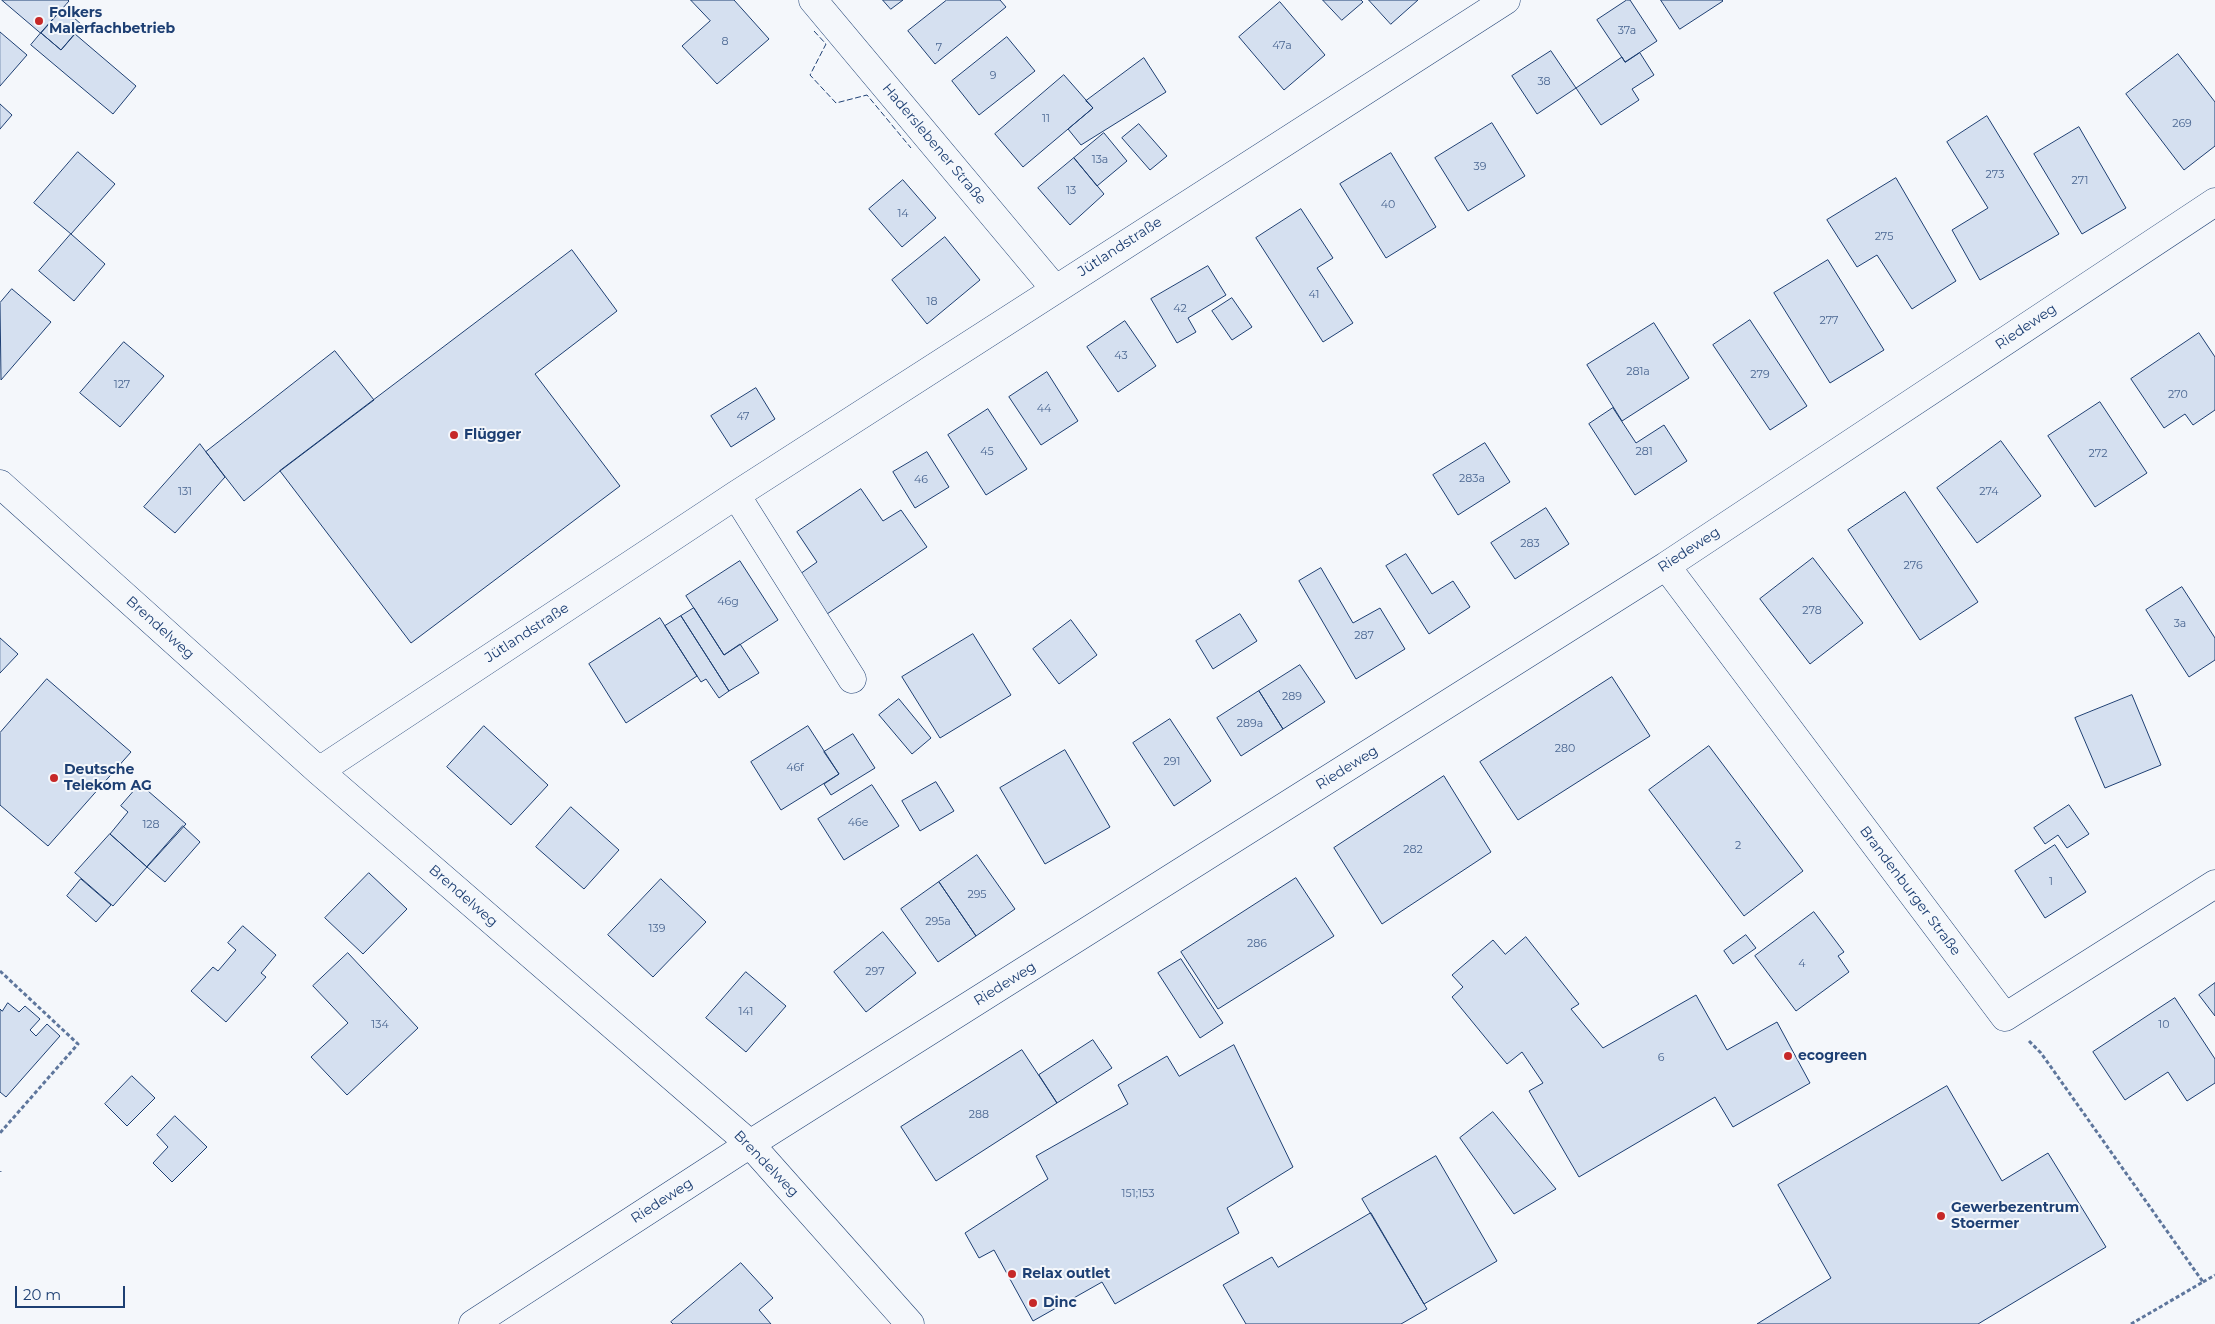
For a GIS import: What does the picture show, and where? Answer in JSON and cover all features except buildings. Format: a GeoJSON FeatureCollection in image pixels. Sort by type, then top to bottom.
{"type":"FeatureCollection","features":[{"type":"Feature","properties":{"kind":"street","name":"Haderslebener Straße"},"geometry":{"type":"LineString","coordinates":[[813,0],[1055,289]]}},
{"type":"Feature","properties":{"kind":"street","name":"Jütlandstraße"},"geometry":{"type":"LineString","coordinates":[[319,771],[736,495],[1506,0]]}},
{"type":"Feature","properties":{"kind":"street","name":"Riedeweg"},"geometry":{"type":"LineString","coordinates":[[472,1324],[750,1144],[1666,566],[2215,202]]}},
{"type":"Feature","properties":{"kind":"street","name":"Brendelweg"},"geometry":{"type":"LineString","coordinates":[[0,484],[319,771],[750,1144],[910,1324]]}},
{"type":"Feature","properties":{"kind":"street"},"geometry":{"type":"LineString","coordinates":[[736,495],[852,679]]}},
{"type":"Feature","properties":{"kind":"street","name":"Brandenburger Straße"},"geometry":{"type":"LineString","coordinates":[[1666,566],[2005,1017]]}},
{"type":"Feature","properties":{"kind":"street"},"geometry":{"type":"LineString","coordinates":[[2005,1017],[2215,884]]}},
{"type":"Feature","properties":{"kind":"path"},"geometry":{"type":"LineString","coordinates":[[0,970],[78,1044],[0,1133]]}},
{"type":"Feature","properties":{"kind":"path"},"geometry":{"type":"LineString","coordinates":[[2005,1017],[2041,1053],[2203,1282]]}},
{"type":"Feature","properties":{"kind":"path"},"geometry":{"type":"LineString","coordinates":[[2131,1324],[2215,1275]]}},
{"type":"Feature","properties":{"kind":"fence"},"geometry":{"type":"LineString","coordinates":[[814,31],[826,44],[810,75],[836,103],[867,95],[911,148]]}},
{"type":"Feature","properties":{"kind":"place","name":"Folkers Malerfachbetrieb"},"geometry":{"type":"Point","coordinates":[39,21]}},
{"type":"Feature","properties":{"kind":"place","name":"Flügger"},"geometry":{"type":"Point","coordinates":[454,435]}},
{"type":"Feature","properties":{"kind":"place","name":"Deutsche Telekom AG"},"geometry":{"type":"Point","coordinates":[54,778]}},
{"type":"Feature","properties":{"kind":"place","name":"ecogreen"},"geometry":{"type":"Point","coordinates":[1788,1056]}},
{"type":"Feature","properties":{"kind":"place","name":"Gewerbezentrum Stoermer"},"geometry":{"type":"Point","coordinates":[1941,1216]}},
{"type":"Feature","properties":{"kind":"place","name":"Relax outlet"},"geometry":{"type":"Point","coordinates":[1012,1274]}},
{"type":"Feature","properties":{"kind":"place","name":"Dinc"},"geometry":{"type":"Point","coordinates":[1033,1303]}}]}
